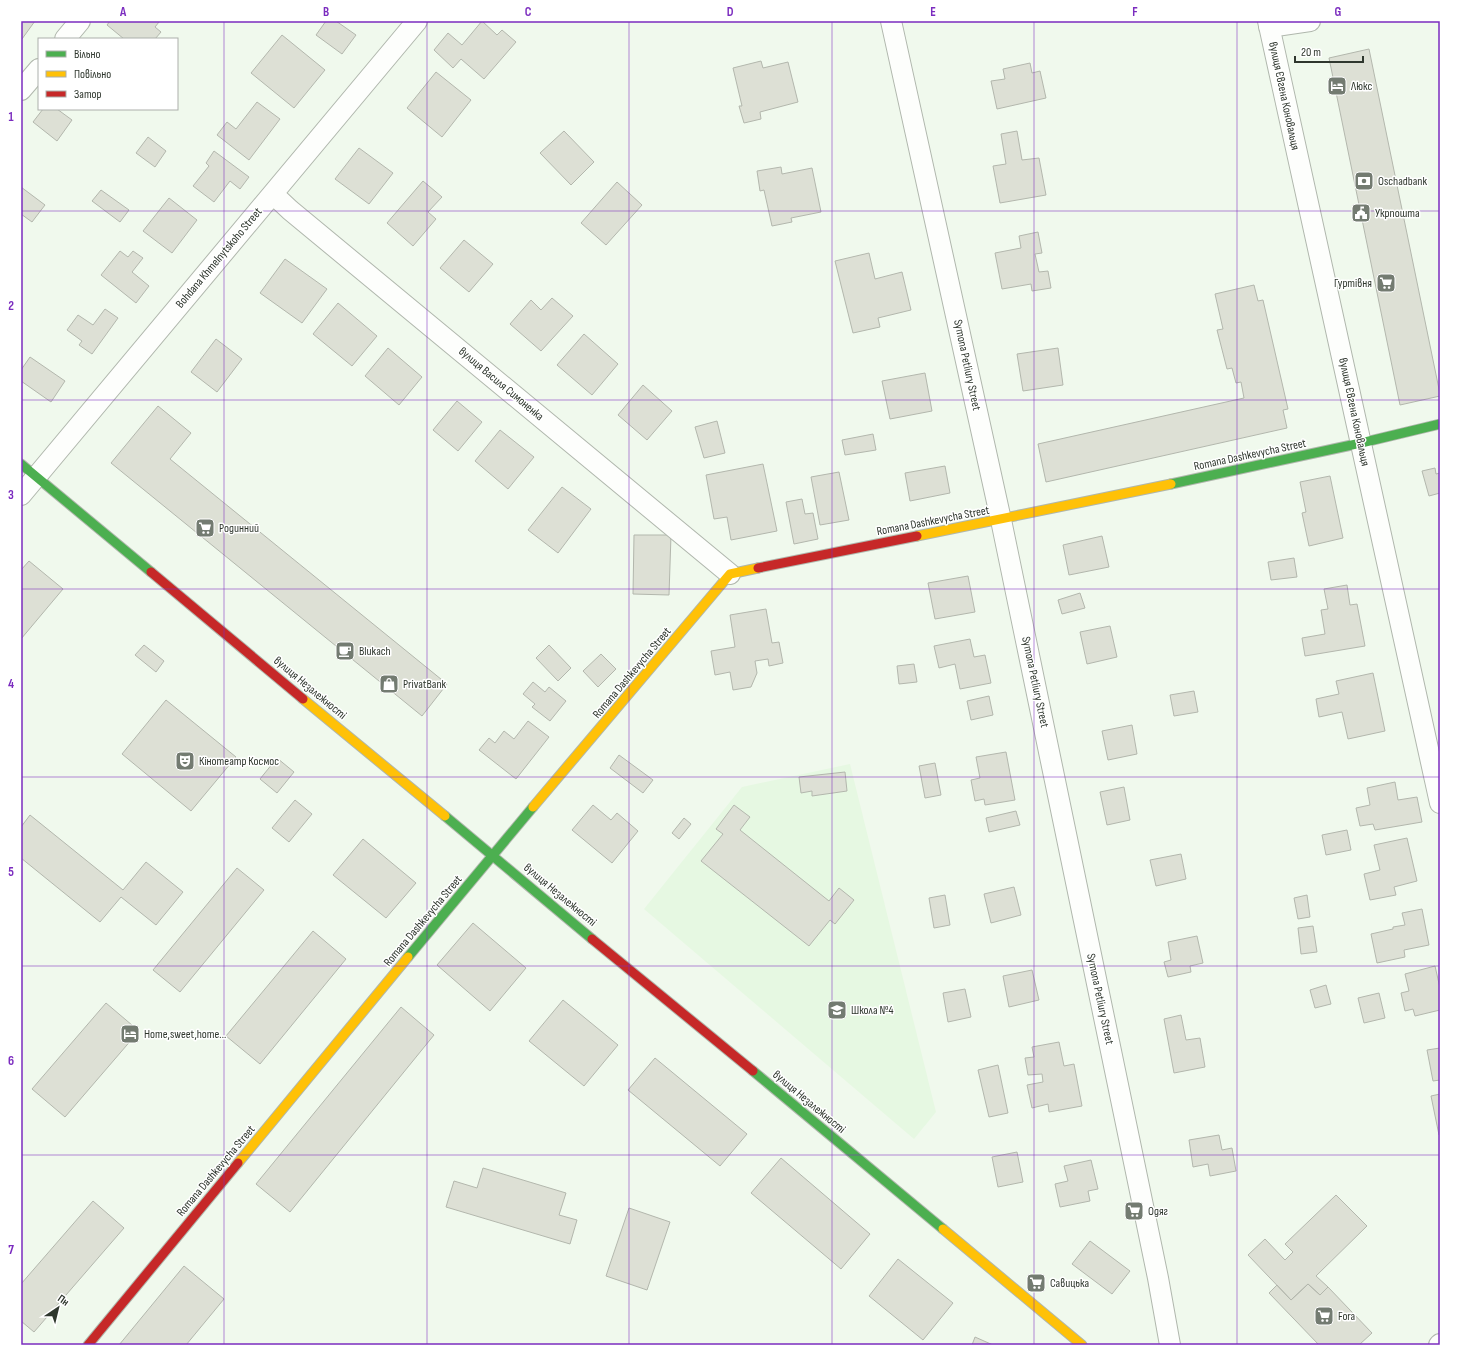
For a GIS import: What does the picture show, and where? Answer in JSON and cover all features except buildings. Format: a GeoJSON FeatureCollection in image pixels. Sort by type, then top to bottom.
{"type":"FeatureCollection","features":[{"type":"Feature","properties":{"kind":"street"},"geometry":{"type":"LineString","coordinates":[[66,38],[80,21]]}},
{"type":"Feature","properties":{"kind":"street","name":"Bohdana Khmelnytskoho Street"},"geometry":{"type":"LineString","coordinates":[[21,495],[417,21]]}},
{"type":"Feature","properties":{"kind":"street","name":"Symona Petliury Street"},"geometry":{"type":"LineString","coordinates":[[891,21],[1001,520],[1158,1278],[1170,1345]]}},
{"type":"Feature","properties":{"kind":"street"},"geometry":{"type":"LineString","coordinates":[[1268,24],[1310,21]]}},
{"type":"Feature","properties":{"kind":"street","name":"вулиця Євгена Коновальця"},"geometry":{"type":"LineString","coordinates":[[1268,24],[1440,803]]}},
{"type":"Feature","properties":{"kind":"street"},"geometry":{"type":"LineString","coordinates":[[21,90],[38,70]]}},
{"type":"Feature","properties":{"kind":"street","name":"вулиця Василя Симоненка"},"geometry":{"type":"LineString","coordinates":[[273,194],[290,210],[730,574]]}},
{"type":"Feature","properties":{"kind":"street","name":"Romana Dashkevycha Street"},"geometry":{"type":"LineString","coordinates":[[88,1345],[435,924],[494,856],[730,574],[1001,520],[1361,443],[1440,424]]}},
{"type":"Feature","properties":{"kind":"street","name":"вулиця Незалежності"},"geometry":{"type":"LineString","coordinates":[[21,464],[1082,1345]]}},
{"type":"Feature","properties":{"kind":"shaded area","name":"Школа №4"},"geometry":{"type":"Polygon","coordinates":[[[850,764],[936,1112],[914,1139],[644,909],[742,787],[850,764]]]}},
{"type":"Feature","properties":{"kind":"traffic: fast"},"geometry":{"type":"LineString","coordinates":[[1171,484],[1361,443],[1440,424]]}},
{"type":"Feature","properties":{"kind":"traffic: fast"},"geometry":{"type":"LineString","coordinates":[[21,464],[151,572]]}},
{"type":"Feature","properties":{"kind":"traffic: fast"},"geometry":{"type":"LineString","coordinates":[[408,957],[533,807]]}},
{"type":"Feature","properties":{"kind":"traffic: fast"},"geometry":{"type":"LineString","coordinates":[[445,816],[592,939]]}},
{"type":"Feature","properties":{"kind":"traffic: fast"},"geometry":{"type":"LineString","coordinates":[[753,1071],[943,1229]]}},
{"type":"Feature","properties":{"kind":"traffic: slow"},"geometry":{"type":"LineString","coordinates":[[917,536],[1171,484]]}},
{"type":"Feature","properties":{"kind":"traffic: slow"},"geometry":{"type":"LineString","coordinates":[[533,807],[730,574],[758,568]]}},
{"type":"Feature","properties":{"kind":"traffic: slow"},"geometry":{"type":"LineString","coordinates":[[303,699],[445,816]]}},
{"type":"Feature","properties":{"kind":"traffic: slow"},"geometry":{"type":"LineString","coordinates":[[238,1163],[408,957]]}},
{"type":"Feature","properties":{"kind":"traffic: slow"},"geometry":{"type":"LineString","coordinates":[[943,1229],[1082,1345]]}},
{"type":"Feature","properties":{"kind":"traffic: jam"},"geometry":{"type":"LineString","coordinates":[[758,568],[917,536]]}},
{"type":"Feature","properties":{"kind":"traffic: jam"},"geometry":{"type":"LineString","coordinates":[[151,572],[303,699]]}},
{"type":"Feature","properties":{"kind":"traffic: jam"},"geometry":{"type":"LineString","coordinates":[[592,939],[753,1071]]}},
{"type":"Feature","properties":{"kind":"traffic: jam"},"geometry":{"type":"LineString","coordinates":[[88,1345],[238,1163]]}},
{"type":"Feature","properties":{"kind":"place","name":"Люкс"},"geometry":{"type":"Point","coordinates":[1337,86]}},
{"type":"Feature","properties":{"kind":"place","name":"Oschadbank"},"geometry":{"type":"Point","coordinates":[1364,181]}},
{"type":"Feature","properties":{"kind":"place","name":"Укрпошта"},"geometry":{"type":"Point","coordinates":[1361,213]}},
{"type":"Feature","properties":{"kind":"place","name":"Гуртівня"},"geometry":{"type":"Point","coordinates":[1386,283]}},
{"type":"Feature","properties":{"kind":"place","name":"Родинний"},"geometry":{"type":"Point","coordinates":[205,528]}},
{"type":"Feature","properties":{"kind":"place","name":"Blukach"},"geometry":{"type":"Point","coordinates":[345,651]}},
{"type":"Feature","properties":{"kind":"place","name":"PrivatBank"},"geometry":{"type":"Point","coordinates":[389,684]}},
{"type":"Feature","properties":{"kind":"place","name":"Кінотеатр Космос"},"geometry":{"type":"Point","coordinates":[185,761]}},
{"type":"Feature","properties":{"kind":"place","name":"Школа №4"},"geometry":{"type":"Point","coordinates":[837,1010]}},
{"type":"Feature","properties":{"kind":"place","name":"Home,sweet,home..."},"geometry":{"type":"Point","coordinates":[130,1034]}},
{"type":"Feature","properties":{"kind":"place","name":"Одяг"},"geometry":{"type":"Point","coordinates":[1134,1211]}},
{"type":"Feature","properties":{"kind":"place","name":"Савицька"},"geometry":{"type":"Point","coordinates":[1036,1283]}},
{"type":"Feature","properties":{"kind":"place","name":"Fora"},"geometry":{"type":"Point","coordinates":[1324,1316]}}]}
